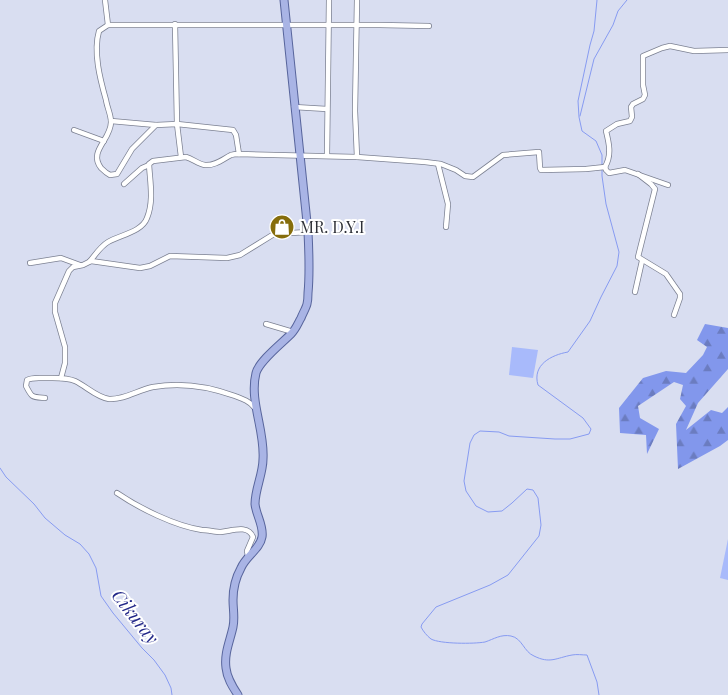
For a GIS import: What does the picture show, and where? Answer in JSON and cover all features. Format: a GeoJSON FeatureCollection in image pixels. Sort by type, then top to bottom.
{"type":"FeatureCollection","features":[{"type":"Feature","properties":{"kind":"main road"},"geometry":{"type":"LineString","coordinates":[[238,695],[228,678],[226,668],[226,657],[233,627],[233,598],[236,580],[242,566],[248,556],[259,546],[262,536],[255,504],[263,459],[254,387],[257,370],[263,361],[293,332],[307,304],[308,232],[284,0]]}},
{"type":"Feature","properties":{"kind":"street"},"geometry":{"type":"LineString","coordinates":[[105,0],[108,25]]}},
{"type":"Feature","properties":{"kind":"street"},"geometry":{"type":"LineString","coordinates":[[327,155],[329,0]]}},
{"type":"Feature","properties":{"kind":"street"},"geometry":{"type":"LineString","coordinates":[[357,0],[355,111],[357,156]]}},
{"type":"Feature","properties":{"kind":"street"},"geometry":{"type":"LineString","coordinates":[[175,24],[177,124],[181,157]]}},
{"type":"Feature","properties":{"kind":"street"},"geometry":{"type":"LineString","coordinates":[[156,125],[132,149],[118,172],[114,175],[106,173],[96,160],[110,131],[111,121],[99,73],[97,42],[99,31],[108,25],[430,26]]}},
{"type":"Feature","properties":{"kind":"street"},"geometry":{"type":"LineString","coordinates":[[124,184],[153,161],[181,157],[190,158],[204,165],[209,165],[220,162],[231,155],[240,154],[357,156],[438,164],[456,170],[465,176],[473,177],[503,155],[539,152],[541,170],[595,169],[604,167],[608,162],[610,153],[606,131],[617,124],[630,121],[632,117],[631,107],[643,99],[645,95],[643,56],[670,46],[694,51],[728,50]]}},
{"type":"Feature","properties":{"kind":"street"},"geometry":{"type":"LineString","coordinates":[[294,107],[327,108]]}},
{"type":"Feature","properties":{"kind":"street"},"geometry":{"type":"LineString","coordinates":[[111,121],[156,125],[177,124],[233,130],[240,154]]}},
{"type":"Feature","properties":{"kind":"street"},"geometry":{"type":"LineString","coordinates":[[74,130],[104,141]]}},
{"type":"Feature","properties":{"kind":"street"},"geometry":{"type":"LineString","coordinates":[[438,164],[448,204],[446,227]]}},
{"type":"Feature","properties":{"kind":"street"},"geometry":{"type":"LineString","coordinates":[[61,378],[65,363],[65,347],[54,312],[54,306],[69,271],[73,267],[82,266],[90,261],[107,242],[138,228],[145,222],[151,193],[149,165]]}},
{"type":"Feature","properties":{"kind":"street"},"geometry":{"type":"LineString","coordinates":[[604,167],[610,173],[625,170],[668,185]]}},
{"type":"Feature","properties":{"kind":"street"},"geometry":{"type":"LineString","coordinates":[[638,174],[655,189],[638,259],[666,274],[680,294],[674,315]]}},
{"type":"Feature","properties":{"kind":"street"},"geometry":{"type":"LineString","coordinates":[[90,261],[140,268],[150,266],[170,256],[227,258],[240,254],[274,234],[308,232]]}},
{"type":"Feature","properties":{"kind":"street"},"geometry":{"type":"LineString","coordinates":[[30,263],[61,258],[82,266]]}},
{"type":"Feature","properties":{"kind":"street"},"geometry":{"type":"LineString","coordinates":[[635,292],[642,261]]}},
{"type":"Feature","properties":{"kind":"street"},"geometry":{"type":"LineString","coordinates":[[266,324],[293,332]]}},
{"type":"Feature","properties":{"kind":"street"},"geometry":{"type":"LineString","coordinates":[[45,398],[31,396],[26,386],[27,380],[33,378],[61,378],[76,381],[100,396],[108,398],[123,397],[154,387],[198,385],[219,390],[250,402],[257,413]]}},
{"type":"Feature","properties":{"kind":"street"},"geometry":{"type":"LineString","coordinates":[[117,493],[154,514],[184,525],[221,532],[234,529],[246,530],[252,533],[253,537],[248,556]]}},
{"type":"Feature","properties":{"kind":"shaded area"},"geometry":{"type":"Polygon","coordinates":[[[512,347],[538,350],[533,378],[509,375],[512,347]]]}},
{"type":"Feature","properties":{"kind":"shaded area"},"geometry":{"type":"Polygon","coordinates":[[[728,539],[728,580],[720,578],[728,539]]]}},
{"type":"Feature","properties":{"kind":"green space"},"geometry":{"type":"Polygon","coordinates":[[[705,324],[728,328],[728,369],[698,403],[686,430],[711,410],[722,413],[728,407],[728,440],[678,469],[676,424],[686,406],[680,399],[683,385],[674,382],[638,406],[640,418],[659,429],[647,454],[646,435],[620,433],[619,408],[643,378],[666,371],[686,373],[703,355],[707,347],[697,340],[705,324]]]}},
{"type":"Feature","properties":{"kind":"waterway"},"geometry":{"type":"LineString","coordinates":[[597,0],[594,31],[578,101],[579,117],[582,131],[596,141],[602,155],[602,176],[606,204],[619,252],[617,266],[590,321],[568,352],[549,358],[544,362],[540,367],[537,378],[538,385],[583,418],[591,429],[589,434],[570,439],[509,436],[499,432],[480,431],[474,435],[470,443],[464,481],[466,491],[476,506],[488,512],[502,511],[527,489],[533,490],[538,498],[541,525],[539,536],[508,575],[490,585],[436,607],[421,627],[431,639],[449,643],[480,643],[501,636],[515,637],[531,654],[544,660],[574,655],[587,655],[597,682],[599,695]]}},
{"type":"Feature","properties":{"kind":"waterway"},"geometry":{"type":"LineString","coordinates":[[580,116],[594,59],[613,25],[618,11],[627,0]]}},
{"type":"Feature","properties":{"kind":"waterway","name":"Cikuray"},"geometry":{"type":"LineString","coordinates":[[0,468],[6,477],[34,504],[45,518],[65,535],[80,544],[89,554],[96,568],[101,596],[165,675],[172,695]]}},
{"type":"Feature","properties":{"kind":"place","name":"MR. D.Y.I"},"geometry":{"type":"Point","coordinates":[282,227]}}]}
